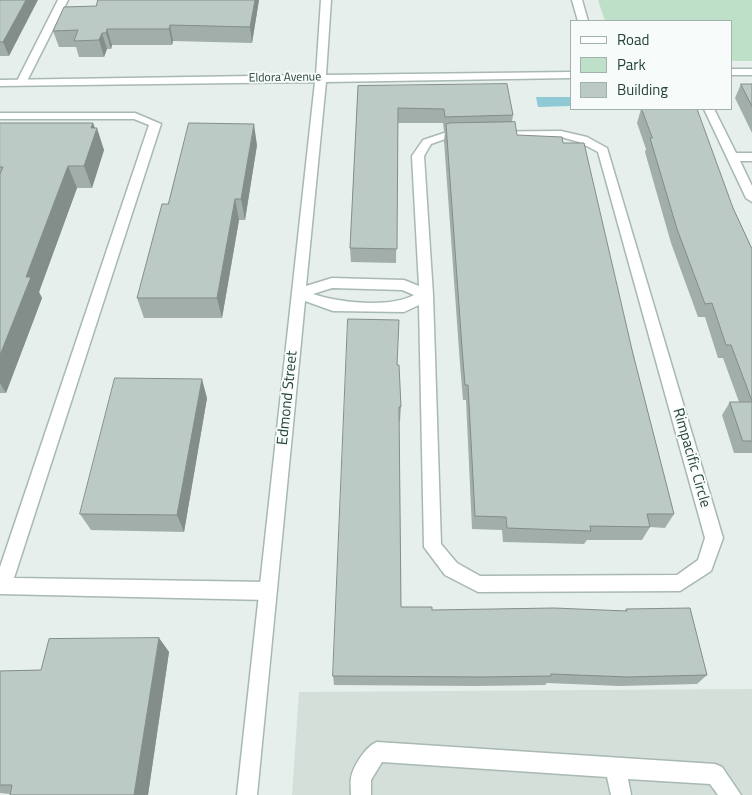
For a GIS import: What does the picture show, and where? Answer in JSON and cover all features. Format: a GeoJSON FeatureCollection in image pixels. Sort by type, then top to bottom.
{"type":"FeatureCollection","features":[{"type":"Feature","properties":{"kind":"street"},"geometry":{"type":"LineString","coordinates":[[21,83],[63,0]]}},
{"type":"Feature","properties":{"kind":"street","name":"Edmond Street"},"geometry":{"type":"LineString","coordinates":[[247,795],[321,77],[326,0]]}},
{"type":"Feature","properties":{"kind":"street"},"geometry":{"type":"LineString","coordinates":[[577,0],[583,20]]}},
{"type":"Feature","properties":{"kind":"street"},"geometry":{"type":"LineString","coordinates":[[732,72],[752,72]]}},
{"type":"Feature","properties":{"kind":"street","name":"Eldora Avenue"},"geometry":{"type":"LineString","coordinates":[[0,83],[321,77],[570,76]]}},
{"type":"Feature","properties":{"kind":"street"},"geometry":{"type":"LineString","coordinates":[[710,110],[752,198]]}},
{"type":"Feature","properties":{"kind":"street"},"geometry":{"type":"LineString","coordinates":[[0,116],[135,116],[154,124],[2,585],[268,591]]}},
{"type":"Feature","properties":{"kind":"street","name":"Rimpacific Circle"},"geometry":{"type":"LineString","coordinates":[[561,134],[583,139],[603,150],[714,538],[705,565],[680,583],[478,584],[451,569],[433,547],[426,295],[418,156],[427,142],[447,135],[561,134]]}},
{"type":"Feature","properties":{"kind":"street"},"geometry":{"type":"LineString","coordinates":[[733,157],[752,157]]}},
{"type":"Feature","properties":{"kind":"street"},"geometry":{"type":"LineString","coordinates":[[298,294],[332,283],[404,285],[426,295]]}},
{"type":"Feature","properties":{"kind":"street"},"geometry":{"type":"LineString","coordinates":[[298,294],[333,306],[404,307],[426,295]]}},
{"type":"Feature","properties":{"kind":"street"},"geometry":{"type":"LineString","coordinates":[[361,795],[361,778],[377,752],[715,774],[732,795]]}},
{"type":"Feature","properties":{"kind":"street"},"geometry":{"type":"LineString","coordinates":[[616,768],[621,795]]}},
{"type":"Feature","properties":{"kind":"shaded area"},"geometry":{"type":"Polygon","coordinates":[[[752,689],[752,795],[292,795],[299,692],[752,689]]]}},
{"type":"Feature","properties":{"kind":"green space"},"geometry":{"type":"Polygon","coordinates":[[[598,0],[752,0],[752,61],[732,61],[732,20],[605,20],[598,0]]]}},
{"type":"Feature","properties":{"kind":"water"},"geometry":{"type":"Polygon","coordinates":[[[536,97],[570,97],[570,106],[538,107],[536,97]]]}},
{"type":"Feature","properties":{"kind":"building"},"geometry":{"type":"Polygon","coordinates":[[[0,0],[26,0],[3,42],[0,42],[0,0]]]}},
{"type":"Feature","properties":{"kind":"building"},"geometry":{"type":"Polygon","coordinates":[[[98,0],[255,0],[250,27],[170,25],[169,29],[107,29],[106,33],[102,33],[99,40],[74,41],[78,30],[53,31],[64,7],[96,6],[98,0]]]}},
{"type":"Feature","properties":{"kind":"building"},"geometry":{"type":"Polygon","coordinates":[[[507,84],[513,115],[445,117],[444,109],[398,108],[397,249],[350,248],[358,86],[507,84]]]}},
{"type":"Feature","properties":{"kind":"building"},"geometry":{"type":"Polygon","coordinates":[[[741,84],[752,84],[752,106],[741,84]]]}},
{"type":"Feature","properties":{"kind":"building"},"geometry":{"type":"Polygon","coordinates":[[[642,110],[697,110],[733,208],[752,249],[752,401],[731,345],[726,345],[712,303],[705,304],[677,229],[650,138],[652,138],[642,110]]]}},
{"type":"Feature","properties":{"kind":"building"},"geometry":{"type":"Polygon","coordinates":[[[515,122],[517,135],[562,137],[563,143],[584,143],[633,354],[674,514],[647,514],[650,527],[590,526],[591,531],[507,528],[506,517],[475,516],[468,385],[465,385],[446,124],[515,122]]]}},
{"type":"Feature","properties":{"kind":"building"},"geometry":{"type":"Polygon","coordinates":[[[0,123],[93,123],[91,128],[97,128],[84,166],[68,166],[26,277],[31,277],[0,355],[0,174],[3,167],[0,167],[0,123]]]}},
{"type":"Feature","properties":{"kind":"building"},"geometry":{"type":"Polygon","coordinates":[[[189,123],[254,124],[241,199],[235,199],[217,298],[137,298],[162,204],[168,204],[189,123]]]}},
{"type":"Feature","properties":{"kind":"building"},"geometry":{"type":"Polygon","coordinates":[[[348,319],[399,320],[397,365],[399,365],[401,407],[399,407],[401,607],[432,607],[432,610],[554,608],[627,611],[626,609],[690,608],[707,675],[628,677],[551,674],[551,676],[482,677],[333,676],[348,319]]]}},
{"type":"Feature","properties":{"kind":"building"},"geometry":{"type":"Polygon","coordinates":[[[115,378],[202,379],[177,515],[80,514],[115,378]]]}},
{"type":"Feature","properties":{"kind":"building"},"geometry":{"type":"Polygon","coordinates":[[[730,402],[752,402],[752,441],[743,441],[730,402]]]}},
{"type":"Feature","properties":{"kind":"building"},"geometry":{"type":"Polygon","coordinates":[[[159,638],[134,795],[10,795],[12,785],[0,785],[0,671],[41,670],[49,639],[159,638]]]}}]}
